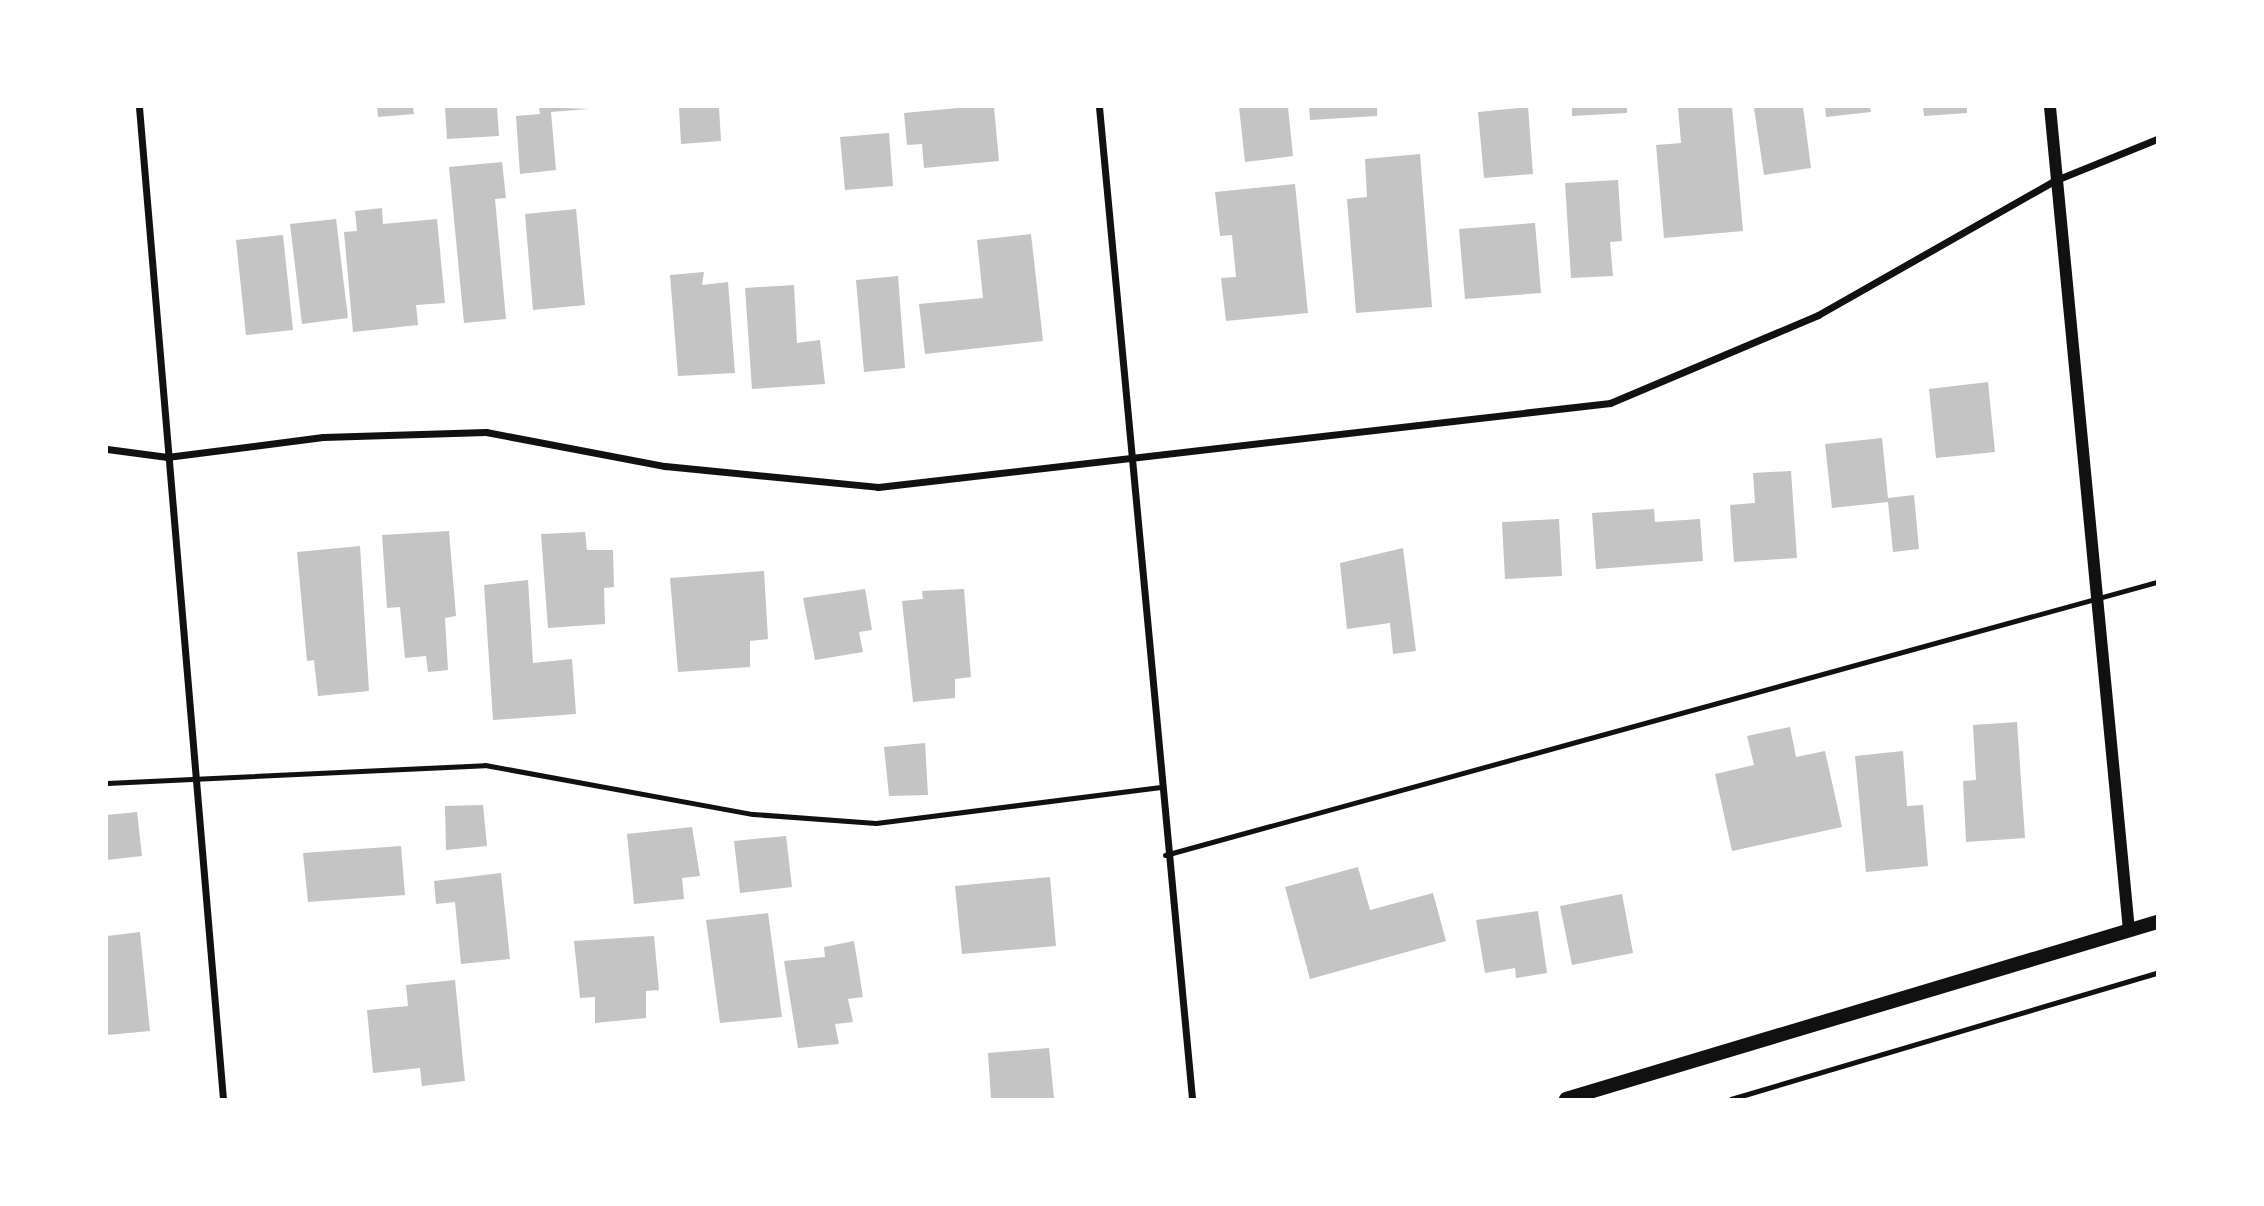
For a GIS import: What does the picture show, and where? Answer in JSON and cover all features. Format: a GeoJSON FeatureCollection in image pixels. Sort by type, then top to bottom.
{"type":"FeatureCollection","features":[{"type":"Feature","properties":{"kind":"main road"},"geometry":{"type":"LineString","coordinates":[[1566,1099],[2157,922]]}},
{"type":"Feature","properties":{"kind":"street"},"geometry":{"type":"LineString","coordinates":[[139,107],[223,1099]]}},
{"type":"Feature","properties":{"kind":"street"},"geometry":{"type":"LineString","coordinates":[[1098,107],[1165,855],[1192,1099]]}},
{"type":"Feature","properties":{"kind":"street"},"geometry":{"type":"LineString","coordinates":[[2050,107],[2129,930]]}},
{"type":"Feature","properties":{"kind":"street"},"geometry":{"type":"LineString","coordinates":[[107,449],[167,457],[323,437],[486,432],[665,466],[878,487],[1129,456],[1610,404],[1818,315],[2056,180],[2157,139]]}},
{"type":"Feature","properties":{"kind":"lane"},"geometry":{"type":"LineString","coordinates":[[1165,855],[2157,582]]}},
{"type":"Feature","properties":{"kind":"lane"},"geometry":{"type":"LineString","coordinates":[[107,783],[485,765],[753,814],[876,823],[1159,787]]}},
{"type":"Feature","properties":{"kind":"path"},"geometry":{"type":"LineString","coordinates":[[1731,1099],[2157,973]]}},
{"type":"Feature","properties":{"kind":"building"},"geometry":{"type":"Polygon","coordinates":[[[377,107],[413,107],[414,114],[378,117],[377,107]]]}},
{"type":"Feature","properties":{"kind":"building"},"geometry":{"type":"Polygon","coordinates":[[[445,107],[497,107],[499,136],[447,139],[445,107]]]}},
{"type":"Feature","properties":{"kind":"building"},"geometry":{"type":"Polygon","coordinates":[[[539,107],[589,109],[551,112],[556,170],[520,174],[516,116],[540,114],[539,107]]]}},
{"type":"Feature","properties":{"kind":"building"},"geometry":{"type":"Polygon","coordinates":[[[679,107],[719,107],[721,141],[681,144],[679,107]]]}},
{"type":"Feature","properties":{"kind":"building"},"geometry":{"type":"Polygon","coordinates":[[[994,107],[999,161],[924,168],[922,144],[907,145],[904,113],[994,107]]]}},
{"type":"Feature","properties":{"kind":"building"},"geometry":{"type":"Polygon","coordinates":[[[1239,107],[1288,107],[1293,156],[1245,162],[1239,107]]]}},
{"type":"Feature","properties":{"kind":"building"},"geometry":{"type":"Polygon","coordinates":[[[1309,107],[1377,107],[1377,116],[1310,120],[1309,107]]]}},
{"type":"Feature","properties":{"kind":"building"},"geometry":{"type":"Polygon","coordinates":[[[1528,107],[1533,174],[1484,178],[1478,112],[1528,107]]]}},
{"type":"Feature","properties":{"kind":"building"},"geometry":{"type":"Polygon","coordinates":[[[1572,107],[1627,107],[1627,113],[1572,116],[1572,107]]]}},
{"type":"Feature","properties":{"kind":"building"},"geometry":{"type":"Polygon","coordinates":[[[1678,107],[1732,107],[1743,231],[1664,238],[1656,145],[1681,143],[1678,107]]]}},
{"type":"Feature","properties":{"kind":"building"},"geometry":{"type":"Polygon","coordinates":[[[1803,107],[1811,168],[1764,175],[1754,108],[1803,107]]]}},
{"type":"Feature","properties":{"kind":"building"},"geometry":{"type":"Polygon","coordinates":[[[1825,107],[1870,107],[1871,112],[1826,117],[1825,107]]]}},
{"type":"Feature","properties":{"kind":"building"},"geometry":{"type":"Polygon","coordinates":[[[1923,107],[1967,107],[1967,113],[1924,116],[1923,107]]]}},
{"type":"Feature","properties":{"kind":"building"},"geometry":{"type":"Polygon","coordinates":[[[889,133],[893,186],[845,190],[840,137],[889,133]]]}},
{"type":"Feature","properties":{"kind":"building"},"geometry":{"type":"Polygon","coordinates":[[[1420,154],[1432,307],[1356,313],[1347,199],[1367,197],[1365,159],[1420,154]]]}},
{"type":"Feature","properties":{"kind":"building"},"geometry":{"type":"Polygon","coordinates":[[[502,162],[506,198],[495,199],[506,319],[464,323],[449,167],[502,162]]]}},
{"type":"Feature","properties":{"kind":"building"},"geometry":{"type":"Polygon","coordinates":[[[1618,180],[1622,241],[1610,242],[1613,276],[1571,278],[1565,183],[1618,180]]]}},
{"type":"Feature","properties":{"kind":"building"},"geometry":{"type":"Polygon","coordinates":[[[1295,184],[1308,313],[1226,321],[1221,278],[1236,277],[1232,235],[1220,236],[1215,192],[1295,184]]]}},
{"type":"Feature","properties":{"kind":"building"},"geometry":{"type":"Polygon","coordinates":[[[382,208],[383,224],[437,219],[445,303],[416,305],[418,325],[353,332],[344,232],[357,231],[355,211],[382,208]]]}},
{"type":"Feature","properties":{"kind":"building"},"geometry":{"type":"Polygon","coordinates":[[[576,209],[585,305],[533,310],[525,214],[576,209]]]}},
{"type":"Feature","properties":{"kind":"building"},"geometry":{"type":"Polygon","coordinates":[[[336,219],[348,318],[302,324],[290,224],[336,219]]]}},
{"type":"Feature","properties":{"kind":"building"},"geometry":{"type":"Polygon","coordinates":[[[1535,223],[1541,293],[1465,299],[1459,229],[1535,223]]]}},
{"type":"Feature","properties":{"kind":"building"},"geometry":{"type":"Polygon","coordinates":[[[1031,234],[1043,341],[925,354],[919,304],[983,298],[977,240],[1031,234]]]}},
{"type":"Feature","properties":{"kind":"building"},"geometry":{"type":"Polygon","coordinates":[[[283,235],[293,330],[246,335],[236,240],[283,235]]]}},
{"type":"Feature","properties":{"kind":"building"},"geometry":{"type":"Polygon","coordinates":[[[704,272],[702,285],[728,282],[735,373],[678,376],[670,275],[704,272]]]}},
{"type":"Feature","properties":{"kind":"building"},"geometry":{"type":"Polygon","coordinates":[[[898,276],[905,368],[864,372],[856,280],[898,276]]]}},
{"type":"Feature","properties":{"kind":"building"},"geometry":{"type":"Polygon","coordinates":[[[794,285],[797,343],[820,340],[825,384],[752,389],[745,288],[794,285]]]}},
{"type":"Feature","properties":{"kind":"building"},"geometry":{"type":"Polygon","coordinates":[[[1988,382],[1995,452],[1936,458],[1929,389],[1988,382]]]}},
{"type":"Feature","properties":{"kind":"building"},"geometry":{"type":"Polygon","coordinates":[[[1882,438],[1888,498],[1914,495],[1919,549],[1893,552],[1888,502],[1832,508],[1825,444],[1882,438]]]}},
{"type":"Feature","properties":{"kind":"building"},"geometry":{"type":"Polygon","coordinates":[[[1791,471],[1797,558],[1734,562],[1730,505],[1755,503],[1753,473],[1791,471]]]}},
{"type":"Feature","properties":{"kind":"building"},"geometry":{"type":"Polygon","coordinates":[[[1654,509],[1655,522],[1700,519],[1703,561],[1596,569],[1592,513],[1654,509]]]}},
{"type":"Feature","properties":{"kind":"building"},"geometry":{"type":"Polygon","coordinates":[[[1559,519],[1562,576],[1505,579],[1502,522],[1559,519]]]}},
{"type":"Feature","properties":{"kind":"building"},"geometry":{"type":"Polygon","coordinates":[[[449,531],[456,616],[445,618],[448,670],[428,672],[426,656],[405,658],[400,607],[387,608],[382,535],[449,531]]]}},
{"type":"Feature","properties":{"kind":"building"},"geometry":{"type":"Polygon","coordinates":[[[585,532],[587,550],[613,550],[614,587],[604,588],[605,624],[548,628],[541,534],[585,532]]]}},
{"type":"Feature","properties":{"kind":"building"},"geometry":{"type":"Polygon","coordinates":[[[360,546],[369,691],[318,696],[314,660],[307,661],[297,552],[360,546]]]}},
{"type":"Feature","properties":{"kind":"building"},"geometry":{"type":"Polygon","coordinates":[[[1403,548],[1416,651],[1393,654],[1390,623],[1347,629],[1340,563],[1403,548]]]}},
{"type":"Feature","properties":{"kind":"building"},"geometry":{"type":"Polygon","coordinates":[[[764,571],[768,639],[750,641],[750,667],[678,672],[670,578],[764,571]]]}},
{"type":"Feature","properties":{"kind":"building"},"geometry":{"type":"Polygon","coordinates":[[[528,580],[533,663],[572,659],[576,714],[493,720],[484,585],[528,580]]]}},
{"type":"Feature","properties":{"kind":"building"},"geometry":{"type":"Polygon","coordinates":[[[865,589],[872,630],[859,632],[863,652],[815,660],[803,598],[865,589]]]}},
{"type":"Feature","properties":{"kind":"building"},"geometry":{"type":"Polygon","coordinates":[[[964,589],[971,677],[955,679],[955,698],[913,702],[902,601],[923,599],[922,591],[964,589]]]}},
{"type":"Feature","properties":{"kind":"building"},"geometry":{"type":"Polygon","coordinates":[[[2017,722],[2025,838],[1966,842],[1963,781],[1976,780],[1973,725],[2017,722]]]}},
{"type":"Feature","properties":{"kind":"building"},"geometry":{"type":"Polygon","coordinates":[[[1790,727],[1796,757],[1825,751],[1842,827],[1732,851],[1715,774],[1754,765],[1747,736],[1790,727]]]}},
{"type":"Feature","properties":{"kind":"building"},"geometry":{"type":"Polygon","coordinates":[[[925,743],[928,795],[889,796],[884,747],[925,743]]]}},
{"type":"Feature","properties":{"kind":"building"},"geometry":{"type":"Polygon","coordinates":[[[1903,751],[1907,806],[1923,805],[1928,866],[1866,872],[1855,756],[1903,751]]]}},
{"type":"Feature","properties":{"kind":"building"},"geometry":{"type":"Polygon","coordinates":[[[483,805],[487,846],[446,850],[445,806],[483,805]]]}},
{"type":"Feature","properties":{"kind":"building"},"geometry":{"type":"Polygon","coordinates":[[[137,812],[142,856],[107,860],[107,815],[137,812]]]}},
{"type":"Feature","properties":{"kind":"building"},"geometry":{"type":"Polygon","coordinates":[[[692,827],[700,876],[682,878],[684,899],[634,904],[627,834],[692,827]]]}},
{"type":"Feature","properties":{"kind":"building"},"geometry":{"type":"Polygon","coordinates":[[[786,836],[792,887],[740,893],[734,841],[786,836]]]}},
{"type":"Feature","properties":{"kind":"building"},"geometry":{"type":"Polygon","coordinates":[[[401,846],[405,895],[308,902],[303,853],[401,846]]]}},
{"type":"Feature","properties":{"kind":"building"},"geometry":{"type":"Polygon","coordinates":[[[1358,867],[1370,910],[1433,893],[1446,941],[1310,979],[1285,887],[1358,867]]]}},
{"type":"Feature","properties":{"kind":"building"},"geometry":{"type":"Polygon","coordinates":[[[501,873],[510,959],[461,964],[455,902],[436,904],[434,881],[501,873]]]}},
{"type":"Feature","properties":{"kind":"building"},"geometry":{"type":"Polygon","coordinates":[[[1050,877],[1056,946],[962,954],[955,886],[1050,877]]]}},
{"type":"Feature","properties":{"kind":"building"},"geometry":{"type":"Polygon","coordinates":[[[1622,894],[1633,953],[1572,965],[1560,906],[1622,894]]]}},
{"type":"Feature","properties":{"kind":"building"},"geometry":{"type":"Polygon","coordinates":[[[1538,911],[1547,973],[1516,978],[1515,968],[1485,973],[1476,920],[1538,911]]]}},
{"type":"Feature","properties":{"kind":"building"},"geometry":{"type":"Polygon","coordinates":[[[768,913],[782,1017],[720,1023],[706,920],[768,913]]]}},
{"type":"Feature","properties":{"kind":"building"},"geometry":{"type":"Polygon","coordinates":[[[140,932],[150,1031],[107,1035],[107,936],[140,932]]]}},
{"type":"Feature","properties":{"kind":"building"},"geometry":{"type":"Polygon","coordinates":[[[654,936],[659,990],[646,991],[646,1018],[595,1023],[595,997],[580,998],[574,941],[654,936]]]}},
{"type":"Feature","properties":{"kind":"building"},"geometry":{"type":"Polygon","coordinates":[[[854,941],[863,997],[848,999],[853,1022],[835,1024],[839,1044],[798,1048],[784,961],[825,957],[824,947],[854,941]]]}},
{"type":"Feature","properties":{"kind":"building"},"geometry":{"type":"Polygon","coordinates":[[[455,980],[465,1081],[422,1086],[420,1068],[373,1073],[367,1010],[408,1006],[406,985],[455,980]]]}},
{"type":"Feature","properties":{"kind":"building"},"geometry":{"type":"Polygon","coordinates":[[[1049,1048],[1054,1099],[991,1099],[988,1053],[1049,1048]]]}}]}
